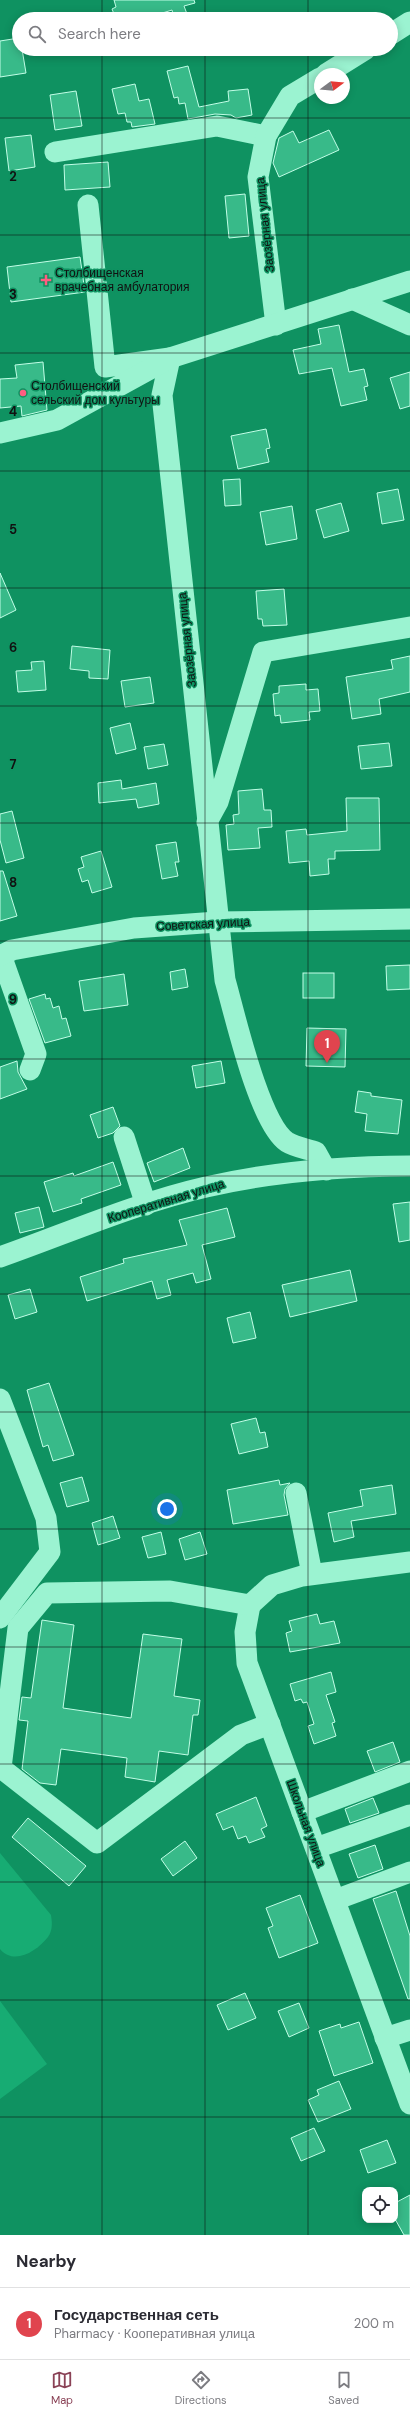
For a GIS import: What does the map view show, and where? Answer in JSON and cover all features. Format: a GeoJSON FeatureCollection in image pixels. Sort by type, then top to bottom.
{"type":"FeatureCollection","features":[{"type":"Feature","properties":{"kind":"street"},"geometry":{"type":"LineString","coordinates":[[398,30],[410,22]]}},
{"type":"Feature","properties":{"kind":"street"},"geometry":{"type":"LineString","coordinates":[[336,68],[355,56]]}},
{"type":"Feature","properties":{"kind":"street","name":"Заозёрная улица"},"geometry":{"type":"LineString","coordinates":[[276,325],[258,177],[266,136],[290,96],[314,82]]}},
{"type":"Feature","properties":{"kind":"street"},"geometry":{"type":"LineString","coordinates":[[55,152],[217,126],[266,136]]}},
{"type":"Feature","properties":{"kind":"street"},"geometry":{"type":"LineString","coordinates":[[88,205],[105,367],[170,358],[410,281]]}},
{"type":"Feature","properties":{"kind":"street"},"geometry":{"type":"LineString","coordinates":[[352,299],[410,325]]}},
{"type":"Feature","properties":{"kind":"street"},"geometry":{"type":"LineString","coordinates":[[0,433],[57,420],[170,358]]}},
{"type":"Feature","properties":{"kind":"street","name":"Заозёрная улица"},"geometry":{"type":"LineString","coordinates":[[170,358],[162,395],[217,922],[225,980],[248,1061],[270,1122],[287,1142],[316,1152],[326,1170]]}},
{"type":"Feature","properties":{"kind":"street"},"geometry":{"type":"LineString","coordinates":[[207,822],[218,802],[263,652],[410,627]]}},
{"type":"Feature","properties":{"kind":"street","name":"Советская улица"},"geometry":{"type":"LineString","coordinates":[[1,956],[12,950],[134,928],[217,922],[410,919]]}},
{"type":"Feature","properties":{"kind":"street"},"geometry":{"type":"LineString","coordinates":[[1,956],[36,1054],[30,1070]]}},
{"type":"Feature","properties":{"kind":"street"},"geometry":{"type":"LineString","coordinates":[[124,1137],[146,1205]]}},
{"type":"Feature","properties":{"kind":"street","name":"Кооперативная улица"},"geometry":{"type":"LineString","coordinates":[[0,1257],[146,1205],[204,1187],[257,1176],[326,1170],[410,1166]]}},
{"type":"Feature","properties":{"kind":"street"},"geometry":{"type":"LineString","coordinates":[[0,1399],[46,1518],[50,1552],[0,1618]]}},
{"type":"Feature","properties":{"kind":"street"},"geometry":{"type":"LineString","coordinates":[[296,1494],[312,1574]]}},
{"type":"Feature","properties":{"kind":"street"},"geometry":{"type":"LineString","coordinates":[[270,1724],[241,1736],[97,1844],[1,1768],[18,1628],[47,1593],[170,1591],[250,1605],[272,1585],[312,1574],[410,1562]]}},
{"type":"Feature","properties":{"kind":"street","name":"Школьная улица"},"geometry":{"type":"LineString","coordinates":[[250,1605],[245,1632],[247,1663],[410,2104]]}},
{"type":"Feature","properties":{"kind":"street"},"geometry":{"type":"LineString","coordinates":[[302,1812],[410,1771]]}},
{"type":"Feature","properties":{"kind":"street"},"geometry":{"type":"LineString","coordinates":[[316,1848],[410,1815]]}},
{"type":"Feature","properties":{"kind":"street"},"geometry":{"type":"LineString","coordinates":[[335,1900],[410,1872]]}},
{"type":"Feature","properties":{"kind":"street"},"geometry":{"type":"LineString","coordinates":[[385,2038],[410,2030]]}},
{"type":"Feature","properties":{"kind":"green space"},"geometry":{"type":"Polygon","coordinates":[[[0,1853],[51,1915],[52,1923],[50,1934],[38,1947],[25,1955],[12,1956],[6,1954],[0,1949],[0,1853]]]}},
{"type":"Feature","properties":{"kind":"green space"},"geometry":{"type":"Polygon","coordinates":[[[0,2001],[47,2064],[0,2099],[0,2001]]]}},
{"type":"Feature","properties":{"kind":"building"},"geometry":{"type":"Polygon","coordinates":[[[114,0],[194,0],[195,3],[184,6],[186,12],[172,12],[172,10],[166,12],[113,12],[112,9],[116,7],[114,0]]]}},
{"type":"Feature","properties":{"kind":"building"},"geometry":{"type":"Polygon","coordinates":[[[12,39],[12,56],[23,56],[26,73],[0,77],[0,41],[12,39]]]}},
{"type":"Feature","properties":{"kind":"building"},"geometry":{"type":"Polygon","coordinates":[[[188,66],[199,107],[229,101],[228,91],[248,89],[252,115],[236,118],[231,115],[215,114],[188,119],[185,103],[179,104],[178,97],[174,98],[167,71],[188,66]]]}},
{"type":"Feature","properties":{"kind":"building"},"geometry":{"type":"Polygon","coordinates":[[[135,84],[139,101],[149,99],[155,124],[132,127],[131,122],[127,122],[125,113],[118,114],[112,89],[135,84]]]}},
{"type":"Feature","properties":{"kind":"building"},"geometry":{"type":"Polygon","coordinates":[[[76,91],[82,126],[55,130],[50,95],[76,91]]]}},
{"type":"Feature","properties":{"kind":"building"},"geometry":{"type":"Polygon","coordinates":[[[329,130],[339,150],[279,177],[273,163],[279,138],[293,131],[299,143],[329,130]]]}},
{"type":"Feature","properties":{"kind":"building"},"geometry":{"type":"Polygon","coordinates":[[[31,135],[35,167],[9,171],[5,138],[31,135]]]}},
{"type":"Feature","properties":{"kind":"building"},"geometry":{"type":"Polygon","coordinates":[[[108,162],[110,187],[65,190],[64,165],[108,162]]]}},
{"type":"Feature","properties":{"kind":"building"},"geometry":{"type":"Polygon","coordinates":[[[245,194],[249,236],[229,238],[225,196],[245,194]]]}},
{"type":"Feature","properties":{"kind":"building","name":"Столбищенская врачебная амбулатория"},"geometry":{"type":"Polygon","coordinates":[[[80,257],[85,292],[11,302],[7,267],[80,257]]]}},
{"type":"Feature","properties":{"kind":"building"},"geometry":{"type":"Polygon","coordinates":[[[339,325],[349,372],[364,369],[368,386],[364,387],[367,400],[341,406],[332,368],[299,374],[293,350],[321,344],[318,329],[339,325]]]}},
{"type":"Feature","properties":{"kind":"building","name":"Столбищенский сельский дом культуры"},"geometry":{"type":"Polygon","coordinates":[[[43,362],[47,410],[22,416],[21,406],[0,408],[0,379],[17,378],[15,365],[43,362]]]}},
{"type":"Feature","properties":{"kind":"building"},"geometry":{"type":"Polygon","coordinates":[[[410,372],[410,406],[400,409],[390,378],[410,372]]]}},
{"type":"Feature","properties":{"kind":"building"},"geometry":{"type":"Polygon","coordinates":[[[266,429],[270,448],[266,449],[269,462],[238,469],[231,436],[266,429]]]}},
{"type":"Feature","properties":{"kind":"building"},"geometry":{"type":"Polygon","coordinates":[[[240,479],[241,505],[225,506],[223,480],[240,479]]]}},
{"type":"Feature","properties":{"kind":"building"},"geometry":{"type":"Polygon","coordinates":[[[398,489],[404,520],[382,524],[377,493],[398,489]]]}},
{"type":"Feature","properties":{"kind":"building"},"geometry":{"type":"Polygon","coordinates":[[[341,503],[349,531],[324,538],[316,510],[341,503]]]}},
{"type":"Feature","properties":{"kind":"building"},"geometry":{"type":"Polygon","coordinates":[[[292,506],[297,539],[266,545],[260,512],[292,506]]]}},
{"type":"Feature","properties":{"kind":"building"},"geometry":{"type":"Polygon","coordinates":[[[0,573],[16,610],[0,618],[0,573]]]}},
{"type":"Feature","properties":{"kind":"building"},"geometry":{"type":"Polygon","coordinates":[[[284,589],[287,625],[263,626],[262,619],[258,619],[256,591],[284,589]]]}},
{"type":"Feature","properties":{"kind":"building"},"geometry":{"type":"Polygon","coordinates":[[[72,646],[110,650],[108,679],[89,678],[89,671],[70,669],[72,646]]]}},
{"type":"Feature","properties":{"kind":"building"},"geometry":{"type":"Polygon","coordinates":[[[410,656],[410,692],[379,699],[381,714],[352,719],[346,677],[393,669],[391,660],[410,656]]]}},
{"type":"Feature","properties":{"kind":"building"},"geometry":{"type":"Polygon","coordinates":[[[44,661],[46,690],[18,692],[16,671],[32,670],[31,662],[44,661]]]}},
{"type":"Feature","properties":{"kind":"building"},"geometry":{"type":"Polygon","coordinates":[[[150,677],[154,703],[125,707],[121,681],[150,677]]]}},
{"type":"Feature","properties":{"kind":"building"},"geometry":{"type":"Polygon","coordinates":[[[306,684],[306,690],[318,689],[320,711],[309,712],[310,720],[281,723],[280,715],[275,716],[273,694],[279,693],[279,686],[306,684]]]}},
{"type":"Feature","properties":{"kind":"building"},"geometry":{"type":"Polygon","coordinates":[[[130,723],[136,749],[116,754],[110,728],[130,723]]]}},
{"type":"Feature","properties":{"kind":"building"},"geometry":{"type":"Polygon","coordinates":[[[389,743],[392,766],[361,769],[358,746],[389,743]]]}},
{"type":"Feature","properties":{"kind":"building"},"geometry":{"type":"Polygon","coordinates":[[[164,744],[168,765],[148,769],[144,747],[164,744]]]}},
{"type":"Feature","properties":{"kind":"building"},"geometry":{"type":"Polygon","coordinates":[[[121,780],[122,789],[156,783],[159,804],[138,808],[136,799],[99,803],[98,783],[121,780]]]}},
{"type":"Feature","properties":{"kind":"building"},"geometry":{"type":"Polygon","coordinates":[[[262,789],[264,810],[271,810],[272,827],[258,828],[260,848],[228,850],[226,825],[234,824],[233,815],[239,814],[238,791],[262,789]]]}},
{"type":"Feature","properties":{"kind":"building"},"geometry":{"type":"Polygon","coordinates":[[[346,798],[379,798],[380,850],[335,851],[335,859],[328,859],[329,874],[310,876],[309,861],[289,863],[286,831],[306,829],[307,835],[347,831],[346,798]]]}},
{"type":"Feature","properties":{"kind":"building"},"geometry":{"type":"Polygon","coordinates":[[[12,811],[24,858],[6,863],[0,840],[0,814],[12,811]]]}},
{"type":"Feature","properties":{"kind":"building"},"geometry":{"type":"Polygon","coordinates":[[[176,842],[179,862],[175,862],[178,876],[162,879],[156,845],[176,842]]]}},
{"type":"Feature","properties":{"kind":"building"},"geometry":{"type":"Polygon","coordinates":[[[101,851],[112,887],[92,893],[88,880],[82,882],[78,869],[84,867],[81,857],[101,851]]]}},
{"type":"Feature","properties":{"kind":"building"},"geometry":{"type":"Polygon","coordinates":[[[0,871],[3,871],[17,916],[0,921],[0,871]]]}},
{"type":"Feature","properties":{"kind":"building"},"geometry":{"type":"Polygon","coordinates":[[[410,965],[410,989],[387,990],[386,966],[410,965]]]}},
{"type":"Feature","properties":{"kind":"building"},"geometry":{"type":"Polygon","coordinates":[[[185,969],[188,987],[172,990],[170,972],[185,969]]]}},
{"type":"Feature","properties":{"kind":"building"},"geometry":{"type":"Polygon","coordinates":[[[303,973],[334,973],[334,998],[303,998],[303,973]]]}},
{"type":"Feature","properties":{"kind":"building"},"geometry":{"type":"Polygon","coordinates":[[[124,974],[128,1005],[84,1011],[79,981],[124,974]]]}},
{"type":"Feature","properties":{"kind":"building"},"geometry":{"type":"Polygon","coordinates":[[[45,994],[46,999],[50,998],[53,1008],[59,1006],[62,1019],[66,1018],[71,1036],[45,1043],[29,999],[45,994]]]}},
{"type":"Feature","properties":{"kind":"building"},"geometry":{"type":"Polygon","coordinates":[[[307,1028],[346,1029],[345,1067],[306,1066],[307,1028]]]}},
{"type":"Feature","properties":{"kind":"building"},"geometry":{"type":"Polygon","coordinates":[[[17,1061],[18,1072],[27,1089],[0,1099],[0,1067],[17,1061]]]}},
{"type":"Feature","properties":{"kind":"building"},"geometry":{"type":"Polygon","coordinates":[[[221,1061],[225,1083],[196,1088],[192,1066],[221,1061]]]}},
{"type":"Feature","properties":{"kind":"building"},"geometry":{"type":"Polygon","coordinates":[[[358,1091],[371,1093],[371,1096],[402,1100],[398,1134],[365,1131],[367,1114],[355,1112],[358,1091]]]}},
{"type":"Feature","properties":{"kind":"building"},"geometry":{"type":"Polygon","coordinates":[[[113,1107],[120,1126],[113,1133],[98,1138],[90,1115],[113,1107]]]}},
{"type":"Feature","properties":{"kind":"building"},"geometry":{"type":"Polygon","coordinates":[[[183,1148],[190,1168],[154,1182],[147,1163],[183,1148]]]}},
{"type":"Feature","properties":{"kind":"building"},"geometry":{"type":"Polygon","coordinates":[[[113,1162],[121,1185],[81,1199],[82,1203],[53,1212],[44,1182],[73,1173],[74,1176],[113,1162]]]}},
{"type":"Feature","properties":{"kind":"building"},"geometry":{"type":"Polygon","coordinates":[[[410,1202],[410,1240],[399,1242],[393,1204],[410,1202]]]}},
{"type":"Feature","properties":{"kind":"building"},"geometry":{"type":"Polygon","coordinates":[[[39,1207],[44,1227],[20,1233],[15,1213],[39,1207]]]}},
{"type":"Feature","properties":{"kind":"building"},"geometry":{"type":"Polygon","coordinates":[[[227,1208],[235,1237],[202,1245],[211,1279],[196,1283],[193,1273],[167,1280],[171,1295],[157,1299],[152,1281],[87,1301],[80,1277],[124,1263],[123,1259],[187,1245],[179,1220],[227,1208]]]}},
{"type":"Feature","properties":{"kind":"building"},"geometry":{"type":"Polygon","coordinates":[[[350,1270],[357,1301],[290,1317],[282,1285],[350,1270]]]}},
{"type":"Feature","properties":{"kind":"building"},"geometry":{"type":"Polygon","coordinates":[[[30,1289],[37,1312],[15,1319],[8,1295],[30,1289]]]}},
{"type":"Feature","properties":{"kind":"building"},"geometry":{"type":"Polygon","coordinates":[[[250,1312],[256,1338],[233,1343],[227,1318],[250,1312]]]}},
{"type":"Feature","properties":{"kind":"building"},"geometry":{"type":"Polygon","coordinates":[[[49,1383],[74,1455],[53,1461],[48,1445],[43,1447],[27,1390],[49,1383]]]}},
{"type":"Feature","properties":{"kind":"building"},"geometry":{"type":"Polygon","coordinates":[[[256,1418],[260,1433],[265,1432],[268,1447],[239,1454],[231,1424],[256,1418]]]}},
{"type":"Feature","properties":{"kind":"building"},"geometry":{"type":"Polygon","coordinates":[[[82,1477],[89,1501],[67,1507],[60,1483],[82,1477]]]}},
{"type":"Feature","properties":{"kind":"building"},"geometry":{"type":"Polygon","coordinates":[[[279,1480],[280,1485],[290,1483],[285,1489],[284,1495],[288,1515],[233,1524],[227,1490],[279,1480]]]}},
{"type":"Feature","properties":{"kind":"building"},"geometry":{"type":"Polygon","coordinates":[[[392,1485],[396,1514],[351,1521],[354,1537],[334,1542],[328,1513],[363,1506],[360,1490],[392,1485]]]}},
{"type":"Feature","properties":{"kind":"building"},"geometry":{"type":"Polygon","coordinates":[[[113,1516],[120,1538],[98,1545],[92,1523],[113,1516]]]}},
{"type":"Feature","properties":{"kind":"building"},"geometry":{"type":"Polygon","coordinates":[[[161,1532],[166,1554],[148,1558],[142,1537],[161,1532]]]}},
{"type":"Feature","properties":{"kind":"building"},"geometry":{"type":"Polygon","coordinates":[[[200,1532],[207,1554],[185,1560],[179,1539],[200,1532]]]}},
{"type":"Feature","properties":{"kind":"building"},"geometry":{"type":"Polygon","coordinates":[[[317,1614],[320,1624],[334,1621],[340,1643],[290,1652],[286,1633],[292,1631],[289,1621],[317,1614]]]}},
{"type":"Feature","properties":{"kind":"building"},"geometry":{"type":"Polygon","coordinates":[[[42,1620],[74,1625],[63,1708],[131,1718],[143,1634],[182,1639],[174,1696],[200,1700],[198,1715],[193,1715],[188,1755],[159,1751],[155,1782],[125,1777],[127,1758],[61,1749],[56,1785],[40,1783],[22,1769],[28,1721],[19,1720],[22,1697],[31,1698],[42,1620]]]}},
{"type":"Feature","properties":{"kind":"building"},"geometry":{"type":"Polygon","coordinates":[[[331,1672],[336,1692],[326,1695],[335,1722],[332,1723],[336,1736],[314,1744],[308,1726],[314,1724],[307,1702],[303,1703],[301,1699],[295,1701],[290,1684],[331,1672]]]}},
{"type":"Feature","properties":{"kind":"building"},"geometry":{"type":"Polygon","coordinates":[[[393,1742],[400,1762],[375,1772],[367,1751],[393,1742]]]}},
{"type":"Feature","properties":{"kind":"building"},"geometry":{"type":"Polygon","coordinates":[[[256,1797],[267,1826],[261,1829],[265,1837],[249,1843],[246,1836],[238,1839],[233,1826],[223,1830],[216,1814],[256,1797]]]}},
{"type":"Feature","properties":{"kind":"building"},"geometry":{"type":"Polygon","coordinates":[[[373,1798],[379,1813],[350,1823],[345,1809],[373,1798]]]}},
{"type":"Feature","properties":{"kind":"building"},"geometry":{"type":"Polygon","coordinates":[[[28,1818],[86,1866],[69,1886],[12,1837],[28,1818]]]}},
{"type":"Feature","properties":{"kind":"building"},"geometry":{"type":"Polygon","coordinates":[[[185,1841],[197,1858],[173,1876],[161,1859],[185,1841]]]}},
{"type":"Feature","properties":{"kind":"building"},"geometry":{"type":"Polygon","coordinates":[[[375,1845],[383,1869],[358,1878],[349,1854],[375,1845]]]}},
{"type":"Feature","properties":{"kind":"building"},"geometry":{"type":"Polygon","coordinates":[[[396,1891],[410,1936],[410,1999],[408,1999],[373,1899],[396,1891]]]}},
{"type":"Feature","properties":{"kind":"building"},"geometry":{"type":"Polygon","coordinates":[[[300,1895],[318,1943],[279,1958],[268,1928],[273,1926],[266,1908],[300,1895]]]}},
{"type":"Feature","properties":{"kind":"building"},"geometry":{"type":"Polygon","coordinates":[[[245,1993],[256,2018],[228,2030],[217,2005],[245,1993]]]}},
{"type":"Feature","properties":{"kind":"building"},"geometry":{"type":"Polygon","coordinates":[[[299,2003],[309,2028],[289,2037],[278,2011],[299,2003]]]}},
{"type":"Feature","properties":{"kind":"building"},"geometry":{"type":"Polygon","coordinates":[[[359,2022],[373,2063],[334,2076],[319,2031],[340,2024],[341,2028],[359,2022]]]}},
{"type":"Feature","properties":{"kind":"building"},"geometry":{"type":"Polygon","coordinates":[[[339,2081],[351,2109],[318,2122],[308,2100],[319,2095],[317,2090],[339,2081]]]}},
{"type":"Feature","properties":{"kind":"building"},"geometry":{"type":"Polygon","coordinates":[[[314,2128],[325,2151],[301,2161],[291,2138],[314,2128]]]}},
{"type":"Feature","properties":{"kind":"building"},"geometry":{"type":"Polygon","coordinates":[[[387,2140],[396,2163],[368,2173],[360,2150],[387,2140]]]}},
{"type":"Feature","properties":{"kind":"building"},"geometry":{"type":"Polygon","coordinates":[[[410,2195],[410,2235],[404,2235],[397,2223],[398,2201],[410,2195]]]}},
{"type":"Feature","properties":{"kind":"place","name":"Столбищенская врачебная амбулатория"},"geometry":{"type":"Point","coordinates":[46,280]}},
{"type":"Feature","properties":{"kind":"place","name":"Столбищенский сельский дом культуры"},"geometry":{"type":"Point","coordinates":[23,393]}},
{"type":"Feature","properties":{"kind":"place","name":"Государственная сеть"},"geometry":{"type":"Point","coordinates":[327,1063]}}]}
